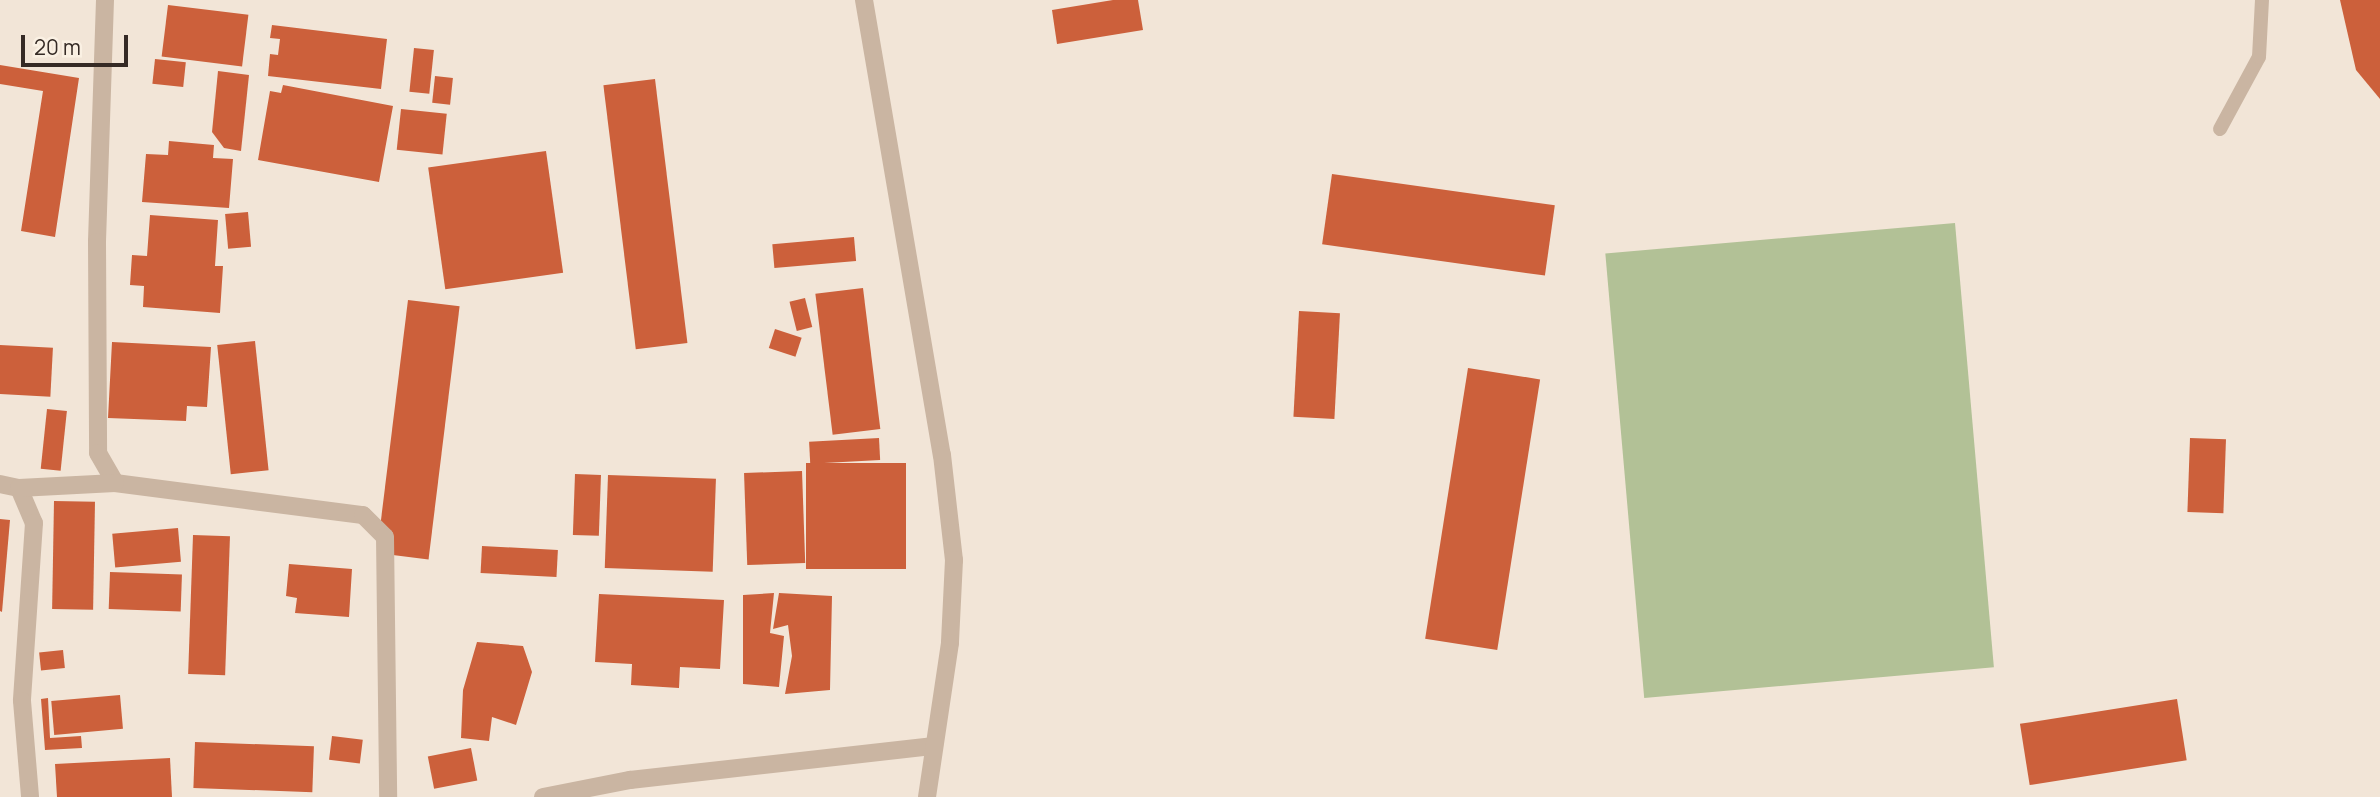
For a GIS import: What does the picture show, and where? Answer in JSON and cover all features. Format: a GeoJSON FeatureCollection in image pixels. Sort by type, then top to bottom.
{"type":"FeatureCollection","features":[{"type":"Feature","properties":{"kind":"street"},"geometry":{"type":"LineString","coordinates":[[105,0],[97,242],[98,453],[115,483]]}},
{"type":"Feature","properties":{"kind":"street"},"geometry":{"type":"LineString","coordinates":[[864,0],[942,455],[954,560],[950,643],[927,797]]}},
{"type":"Feature","properties":{"kind":"street"},"geometry":{"type":"LineString","coordinates":[[0,484],[19,488],[115,483],[363,515],[385,537],[388,797]]}},
{"type":"Feature","properties":{"kind":"street"},"geometry":{"type":"LineString","coordinates":[[19,488],[34,523],[22,701],[30,797]]}},
{"type":"Feature","properties":{"kind":"street"},"geometry":{"type":"LineString","coordinates":[[543,797],[630,780],[934,746]]}},
{"type":"Feature","properties":{"kind":"lane"},"geometry":{"type":"LineString","coordinates":[[2220,129],[2259,57],[2262,0]]}},
{"type":"Feature","properties":{"kind":"green space"},"geometry":{"type":"Polygon","coordinates":[[[1955,223],[1994,667],[1644,698],[1605,254],[1955,223]]]}},
{"type":"Feature","properties":{"kind":"building"},"geometry":{"type":"Polygon","coordinates":[[[1113,0],[1138,0],[1143,30],[1057,44],[1052,10],[1113,0]]]}},
{"type":"Feature","properties":{"kind":"building"},"geometry":{"type":"Polygon","coordinates":[[[2340,0],[2380,0],[2380,99],[2356,70],[2340,0]]]}},
{"type":"Feature","properties":{"kind":"building"},"geometry":{"type":"Polygon","coordinates":[[[168,5],[248,15],[242,66],[162,57],[168,5]]]}},
{"type":"Feature","properties":{"kind":"building"},"geometry":{"type":"Polygon","coordinates":[[[272,25],[387,39],[381,89],[268,76],[270,54],[278,55],[280,39],[270,38],[272,25]]]}},
{"type":"Feature","properties":{"kind":"building"},"geometry":{"type":"Polygon","coordinates":[[[414,48],[434,50],[429,94],[409,92],[414,48]]]}},
{"type":"Feature","properties":{"kind":"building"},"geometry":{"type":"Polygon","coordinates":[[[155,59],[186,62],[183,87],[152,84],[155,59]]]}},
{"type":"Feature","properties":{"kind":"building"},"geometry":{"type":"Polygon","coordinates":[[[0,65],[79,78],[55,237],[21,231],[43,91],[0,84],[0,65]]]}},
{"type":"Feature","properties":{"kind":"building"},"geometry":{"type":"Polygon","coordinates":[[[218,71],[249,75],[241,151],[224,148],[212,132],[218,71]]]}},
{"type":"Feature","properties":{"kind":"building"},"geometry":{"type":"Polygon","coordinates":[[[435,76],[453,78],[450,105],[432,103],[435,76]]]}},
{"type":"Feature","properties":{"kind":"building"},"geometry":{"type":"Polygon","coordinates":[[[655,79],[687,343],[636,349],[603,85],[655,79]]]}},
{"type":"Feature","properties":{"kind":"building"},"geometry":{"type":"Polygon","coordinates":[[[283,85],[393,106],[379,182],[258,160],[270,91],[281,93],[283,85]]]}},
{"type":"Feature","properties":{"kind":"building"},"geometry":{"type":"Polygon","coordinates":[[[401,109],[447,114],[442,155],[397,150],[401,109]]]}},
{"type":"Feature","properties":{"kind":"building"},"geometry":{"type":"Polygon","coordinates":[[[169,141],[214,145],[213,158],[233,159],[229,208],[142,202],[146,154],[168,155],[169,141]]]}},
{"type":"Feature","properties":{"kind":"building"},"geometry":{"type":"Polygon","coordinates":[[[546,151],[563,273],[445,289],[428,168],[546,151]]]}},
{"type":"Feature","properties":{"kind":"building"},"geometry":{"type":"Polygon","coordinates":[[[1332,174],[1555,205],[1545,276],[1322,244],[1332,174]]]}},
{"type":"Feature","properties":{"kind":"building"},"geometry":{"type":"Polygon","coordinates":[[[248,212],[251,247],[228,249],[225,214],[248,212]]]}},
{"type":"Feature","properties":{"kind":"building"},"geometry":{"type":"Polygon","coordinates":[[[150,215],[218,220],[215,266],[223,266],[220,313],[143,307],[144,286],[130,285],[132,255],[147,256],[150,215]]]}},
{"type":"Feature","properties":{"kind":"building"},"geometry":{"type":"Polygon","coordinates":[[[854,237],[856,261],[774,268],[772,244],[854,237]]]}},
{"type":"Feature","properties":{"kind":"building"},"geometry":{"type":"Polygon","coordinates":[[[863,288],[880,429],[833,435],[815,294],[863,288]]]}},
{"type":"Feature","properties":{"kind":"building"},"geometry":{"type":"Polygon","coordinates":[[[805,298],[812,327],[797,331],[789,302],[805,298]]]}},
{"type":"Feature","properties":{"kind":"building"},"geometry":{"type":"Polygon","coordinates":[[[408,300],[460,306],[429,559],[377,553],[408,300]]]}},
{"type":"Feature","properties":{"kind":"building"},"geometry":{"type":"Polygon","coordinates":[[[1299,311],[1340,313],[1334,419],[1293,417],[1299,311]]]}},
{"type":"Feature","properties":{"kind":"building"},"geometry":{"type":"Polygon","coordinates":[[[775,329],[802,338],[795,357],[769,348],[775,329]]]}},
{"type":"Feature","properties":{"kind":"building"},"geometry":{"type":"Polygon","coordinates":[[[255,341],[269,470],[231,474],[217,345],[255,341]]]}},
{"type":"Feature","properties":{"kind":"building"},"geometry":{"type":"Polygon","coordinates":[[[112,342],[211,347],[207,407],[187,406],[186,421],[108,418],[112,342]]]}},
{"type":"Feature","properties":{"kind":"building"},"geometry":{"type":"Polygon","coordinates":[[[0,345],[53,348],[50,397],[0,394],[0,345]]]}},
{"type":"Feature","properties":{"kind":"building"},"geometry":{"type":"Polygon","coordinates":[[[1468,368],[1540,379],[1497,650],[1425,639],[1468,368]]]}},
{"type":"Feature","properties":{"kind":"building"},"geometry":{"type":"Polygon","coordinates":[[[47,409],[67,411],[61,471],[41,469],[47,409]]]}},
{"type":"Feature","properties":{"kind":"building"},"geometry":{"type":"Polygon","coordinates":[[[879,438],[880,460],[810,464],[809,442],[879,438]]]}},
{"type":"Feature","properties":{"kind":"building"},"geometry":{"type":"Polygon","coordinates":[[[2190,438],[2226,439],[2223,513],[2187,512],[2190,438]]]}},
{"type":"Feature","properties":{"kind":"building"},"geometry":{"type":"Polygon","coordinates":[[[806,463],[906,463],[906,569],[806,569],[806,463]]]}},
{"type":"Feature","properties":{"kind":"building"},"geometry":{"type":"Polygon","coordinates":[[[802,471],[805,563],[747,565],[744,473],[802,471]]]}},
{"type":"Feature","properties":{"kind":"building"},"geometry":{"type":"Polygon","coordinates":[[[575,474],[601,475],[599,536],[573,535],[575,474]]]}},
{"type":"Feature","properties":{"kind":"building"},"geometry":{"type":"Polygon","coordinates":[[[608,475],[716,479],[713,572],[605,568],[608,475]]]}},
{"type":"Feature","properties":{"kind":"building"},"geometry":{"type":"Polygon","coordinates":[[[54,501],[95,502],[93,610],[52,609],[54,501]]]}},
{"type":"Feature","properties":{"kind":"building"},"geometry":{"type":"Polygon","coordinates":[[[0,519],[10,520],[2,612],[0,611],[0,519]]]}},
{"type":"Feature","properties":{"kind":"building"},"geometry":{"type":"Polygon","coordinates":[[[178,528],[181,562],[115,568],[112,534],[178,528]]]}},
{"type":"Feature","properties":{"kind":"building"},"geometry":{"type":"Polygon","coordinates":[[[193,535],[230,536],[225,675],[188,674],[193,535]]]}},
{"type":"Feature","properties":{"kind":"building"},"geometry":{"type":"Polygon","coordinates":[[[482,546],[558,550],[556,577],[481,573],[482,546]]]}},
{"type":"Feature","properties":{"kind":"building"},"geometry":{"type":"Polygon","coordinates":[[[289,564],[352,569],[349,617],[295,613],[297,598],[286,596],[289,564]]]}},
{"type":"Feature","properties":{"kind":"building"},"geometry":{"type":"Polygon","coordinates":[[[110,572],[182,575],[181,611],[109,609],[110,572]]]}},
{"type":"Feature","properties":{"kind":"building"},"geometry":{"type":"Polygon","coordinates":[[[774,593],[770,633],[784,636],[779,687],[743,684],[743,595],[774,593]]]}},
{"type":"Feature","properties":{"kind":"building"},"geometry":{"type":"Polygon","coordinates":[[[779,593],[832,596],[830,690],[785,694],[792,656],[788,625],[773,629],[779,593]]]}},
{"type":"Feature","properties":{"kind":"building"},"geometry":{"type":"Polygon","coordinates":[[[599,594],[724,600],[720,669],[680,667],[679,688],[631,685],[632,664],[595,662],[599,594]]]}},
{"type":"Feature","properties":{"kind":"building"},"geometry":{"type":"Polygon","coordinates":[[[477,642],[523,646],[532,672],[516,725],[492,717],[489,741],[461,738],[463,690],[477,642]]]}},
{"type":"Feature","properties":{"kind":"building"},"geometry":{"type":"Polygon","coordinates":[[[63,650],[65,668],[41,670],[39,653],[63,650]]]}},
{"type":"Feature","properties":{"kind":"building"},"geometry":{"type":"Polygon","coordinates":[[[120,695],[123,729],[54,735],[51,701],[120,695]]]}},
{"type":"Feature","properties":{"kind":"building"},"geometry":{"type":"Polygon","coordinates":[[[48,698],[50,738],[81,736],[82,748],[45,750],[41,699],[48,698]]]}},
{"type":"Feature","properties":{"kind":"building"},"geometry":{"type":"Polygon","coordinates":[[[2177,699],[2187,760],[2030,785],[2020,724],[2177,699]]]}},
{"type":"Feature","properties":{"kind":"building"},"geometry":{"type":"Polygon","coordinates":[[[332,736],[363,740],[360,764],[329,760],[332,736]]]}},
{"type":"Feature","properties":{"kind":"building"},"geometry":{"type":"Polygon","coordinates":[[[195,742],[314,746],[312,792],[193,788],[195,742]]]}},
{"type":"Feature","properties":{"kind":"building"},"geometry":{"type":"Polygon","coordinates":[[[471,748],[477,780],[434,789],[428,756],[471,748]]]}},
{"type":"Feature","properties":{"kind":"building"},"geometry":{"type":"Polygon","coordinates":[[[170,758],[172,797],[57,797],[55,764],[170,758]]]}}]}
